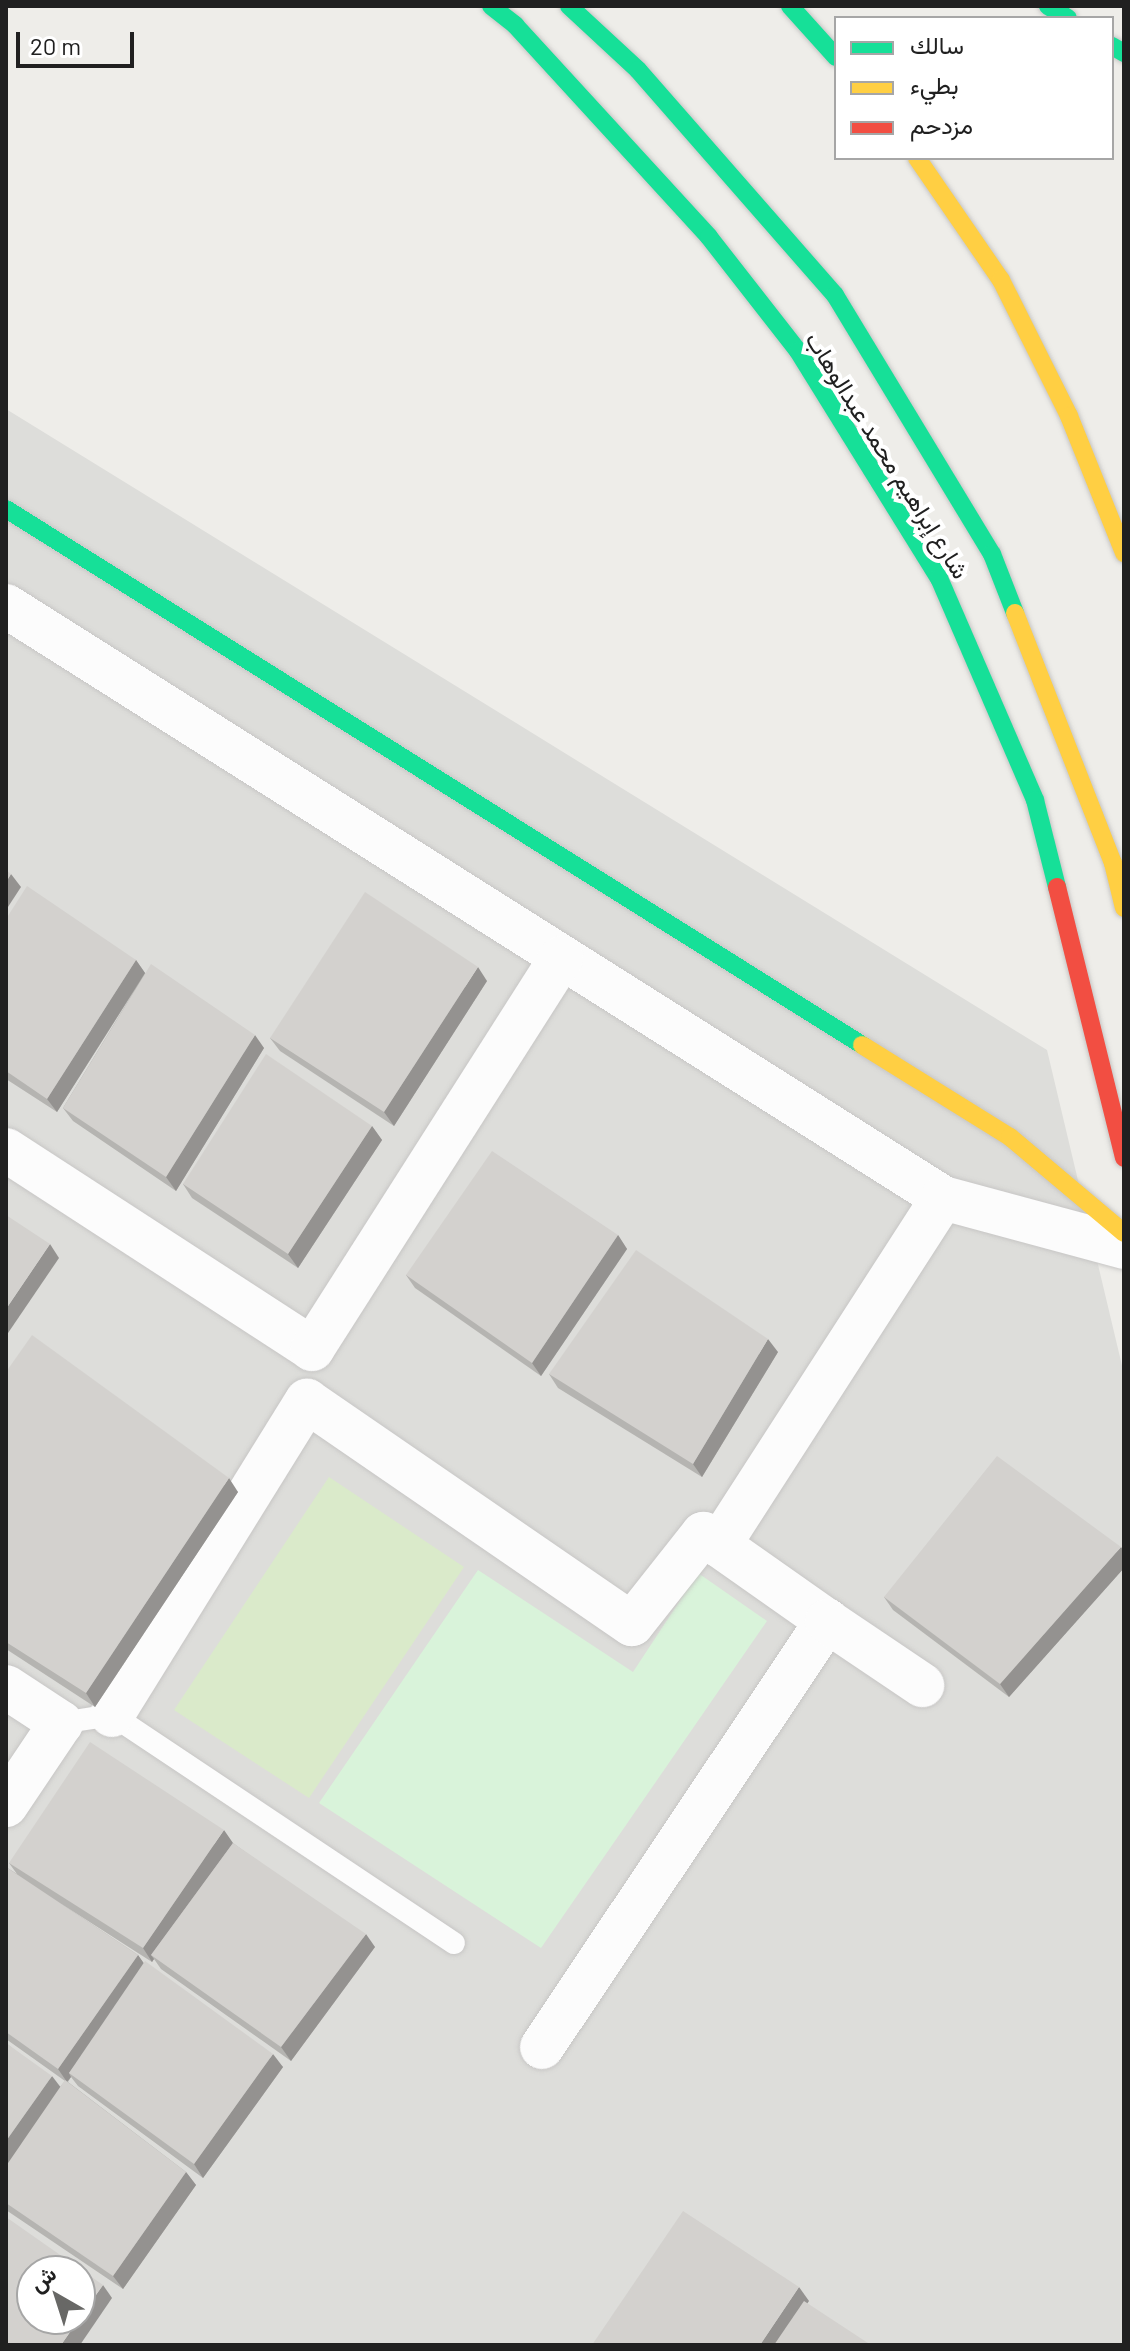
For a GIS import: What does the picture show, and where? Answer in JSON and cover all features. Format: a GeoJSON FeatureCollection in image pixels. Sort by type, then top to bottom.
{"type":"FeatureCollection","features":[{"type":"Feature","properties":{"kind":"main road","name":"شارع إبراهيم محمد عبدالوهاب"},"geometry":{"type":"LineString","coordinates":[[491,6],[515,25],[736,271],[798,351],[939,578],[1035,800],[1124,1158]]}},
{"type":"Feature","properties":{"kind":"main road"},"geometry":{"type":"LineString","coordinates":[[569,6],[638,70],[835,295],[992,554],[1113,863],[1124,908]]}},
{"type":"Feature","properties":{"kind":"main road"},"geometry":{"type":"LineString","coordinates":[[790,6],[834,55]]}},
{"type":"Feature","properties":{"kind":"main road"},"geometry":{"type":"LineString","coordinates":[[918,160],[1001,280],[1069,416],[1124,553]]}},
{"type":"Feature","properties":{"kind":"main road"},"geometry":{"type":"LineString","coordinates":[[6,509],[1010,1137],[1124,1233]]}},
{"type":"Feature","properties":{"kind":"street"},"geometry":{"type":"LineString","coordinates":[[6,606],[943,1198],[1124,1247]]}},
{"type":"Feature","properties":{"kind":"street"},"geometry":{"type":"LineString","coordinates":[[112,1715],[307,1401],[312,1349],[561,958]]}},
{"type":"Feature","properties":{"kind":"street"},"geometry":{"type":"LineString","coordinates":[[6,1150],[312,1349]]}},
{"type":"Feature","properties":{"kind":"street"},"geometry":{"type":"LineString","coordinates":[[719,1545],[943,1198]]}},
{"type":"Feature","properties":{"kind":"street"},"geometry":{"type":"LineString","coordinates":[[307,1401],[632,1624],[703,1534],[922,1685]]}},
{"type":"Feature","properties":{"kind":"street"},"geometry":{"type":"LineString","coordinates":[[542,2047],[827,1621]]}},
{"type":"Feature","properties":{"kind":"street"},"geometry":{"type":"LineString","coordinates":[[6,1687],[61,1723],[6,1805]]}},
{"type":"Feature","properties":{"kind":"lane"},"geometry":{"type":"LineString","coordinates":[[61,1723],[112,1715],[454,1943]]}},
{"type":"Feature","properties":{"kind":"shaded area"},"geometry":{"type":"Polygon","coordinates":[[[6,409],[1047,1050],[1124,1374],[1124,2345],[6,2345],[6,409]]]}},
{"type":"Feature","properties":{"kind":"green space"},"geometry":{"type":"Polygon","coordinates":[[[329,1477],[464,1567],[309,1798],[174,1710],[329,1477]]]}},
{"type":"Feature","properties":{"kind":"green space"},"geometry":{"type":"Polygon","coordinates":[[[478,1570],[633,1672],[698,1573],[767,1621],[541,1948],[319,1803],[478,1570]]]}},
{"type":"Feature","properties":{"kind":"building"},"geometry":{"type":"Polygon","coordinates":[[[27,886],[136,960],[47,1099],[6,1071],[6,919],[27,886]]]}},
{"type":"Feature","properties":{"kind":"building"},"geometry":{"type":"Polygon","coordinates":[[[365,892],[478,967],[384,1112],[270,1038],[365,892]]]}},
{"type":"Feature","properties":{"kind":"building"},"geometry":{"type":"Polygon","coordinates":[[[151,964],[255,1035],[166,1177],[63,1108],[151,964]]]}},
{"type":"Feature","properties":{"kind":"building"},"geometry":{"type":"Polygon","coordinates":[[[266,1054],[372,1126],[288,1254],[183,1184],[266,1054]]]}},
{"type":"Feature","properties":{"kind":"building"},"geometry":{"type":"Polygon","coordinates":[[[492,1151],[618,1235],[532,1363],[406,1275],[492,1151]]]}},
{"type":"Feature","properties":{"kind":"building"},"geometry":{"type":"Polygon","coordinates":[[[6,1215],[50,1244],[6,1309],[6,1215]]]}},
{"type":"Feature","properties":{"kind":"building"},"geometry":{"type":"Polygon","coordinates":[[[636,1250],[768,1339],[693,1464],[549,1374],[636,1250]]]}},
{"type":"Feature","properties":{"kind":"building"},"geometry":{"type":"Polygon","coordinates":[[[32,1335],[229,1478],[86,1693],[6,1642],[6,1372],[32,1335]]]}},
{"type":"Feature","properties":{"kind":"building"},"geometry":{"type":"Polygon","coordinates":[[[997,1456],[1121,1547],[1000,1684],[884,1597],[997,1456]]]}},
{"type":"Feature","properties":{"kind":"building"},"geometry":{"type":"Polygon","coordinates":[[[90,1742],[224,1830],[143,1948],[9,1863],[90,1742]]]}},
{"type":"Feature","properties":{"kind":"building"},"geometry":{"type":"Polygon","coordinates":[[[233,1843],[366,1934],[281,2047],[151,1955],[233,1843]]]}},
{"type":"Feature","properties":{"kind":"building"},"geometry":{"type":"Polygon","coordinates":[[[6,1867],[138,1955],[58,2069],[6,2032],[6,1867]]]}},
{"type":"Feature","properties":{"kind":"building"},"geometry":{"type":"Polygon","coordinates":[[[145,1961],[273,2054],[194,2164],[69,2073],[145,1961]]]}},
{"type":"Feature","properties":{"kind":"building"},"geometry":{"type":"Polygon","coordinates":[[[6,2043],[52,2076],[6,2141],[6,2043]]]}},
{"type":"Feature","properties":{"kind":"building"},"geometry":{"type":"Polygon","coordinates":[[[65,2080],[186,2172],[113,2276],[96,2264],[96,2255],[82,2255],[6,2203],[6,2166],[65,2080]]]}},
{"type":"Feature","properties":{"kind":"building"},"geometry":{"type":"Polygon","coordinates":[[[683,2211],[799,2287],[760,2345],[592,2345],[683,2211]]]}},
{"type":"Feature","properties":{"kind":"building"},"geometry":{"type":"Polygon","coordinates":[[[6,2217],[60,2255],[16,2255],[16,2335],[68,2335],[61,2345],[6,2345],[6,2217]]]}},
{"type":"Feature","properties":{"kind":"building"},"geometry":{"type":"Polygon","coordinates":[[[96,2280],[103,2285],[96,2295],[96,2280]]]}},
{"type":"Feature","properties":{"kind":"building"},"geometry":{"type":"Polygon","coordinates":[[[804,2301],[871,2345],[774,2345],[804,2301]]]}},
{"type":"Feature","properties":{"kind":"traffic: fast"},"geometry":{"type":"LineString","coordinates":[[491,6],[515,25],[709,237],[798,351],[939,578],[1035,800],[1057,887]]}},
{"type":"Feature","properties":{"kind":"traffic: fast"},"geometry":{"type":"LineString","coordinates":[[569,6],[638,70],[835,295],[992,554],[1015,613]]}},
{"type":"Feature","properties":{"kind":"traffic: fast"},"geometry":{"type":"LineString","coordinates":[[790,6],[834,55]]}},
{"type":"Feature","properties":{"kind":"traffic: fast"},"geometry":{"type":"LineString","coordinates":[[1048,6],[1065,16]]}},
{"type":"Feature","properties":{"kind":"traffic: fast"},"geometry":{"type":"LineString","coordinates":[[1114,47],[1124,53]]}},
{"type":"Feature","properties":{"kind":"traffic: fast"},"geometry":{"type":"LineString","coordinates":[[6,509],[862,1045]]}},
{"type":"Feature","properties":{"kind":"traffic: slow"},"geometry":{"type":"LineString","coordinates":[[918,160],[1001,280],[1069,416],[1124,553]]}},
{"type":"Feature","properties":{"kind":"traffic: slow"},"geometry":{"type":"LineString","coordinates":[[1015,613],[1113,863],[1124,908]]}},
{"type":"Feature","properties":{"kind":"traffic: slow"},"geometry":{"type":"LineString","coordinates":[[862,1045],[1010,1137],[1124,1233]]}},
{"type":"Feature","properties":{"kind":"traffic: jam"},"geometry":{"type":"LineString","coordinates":[[1057,887],[1124,1158]]}}]}
